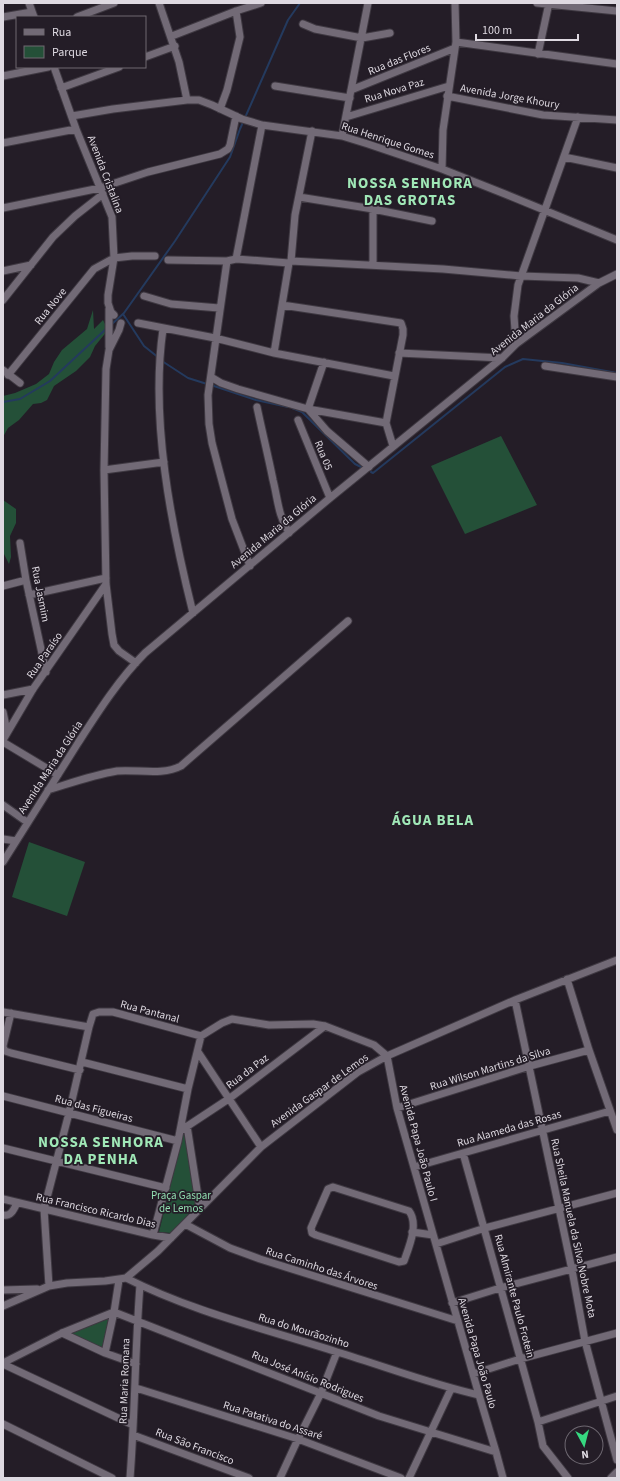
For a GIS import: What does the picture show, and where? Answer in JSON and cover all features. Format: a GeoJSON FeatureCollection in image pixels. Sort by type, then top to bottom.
{"type":"FeatureCollection","features":[{"type":"Feature","properties":{"kind":"street"},"geometry":{"type":"LineString","coordinates":[[3,17],[33,14],[28,3]]}},
{"type":"Feature","properties":{"kind":"street"},"geometry":{"type":"LineString","coordinates":[[80,16],[114,3]]}},
{"type":"Feature","properties":{"kind":"street"},"geometry":{"type":"LineString","coordinates":[[160,3],[175,46],[187,100]]}},
{"type":"Feature","properties":{"kind":"street"},"geometry":{"type":"LineString","coordinates":[[172,36],[236,10],[261,3]]}},
{"type":"Feature","properties":{"kind":"street"},"geometry":{"type":"LineString","coordinates":[[342,136],[368,3]]}},
{"type":"Feature","properties":{"kind":"street"},"geometry":{"type":"LineString","coordinates":[[442,169],[443,130],[456,45],[455,3]]}},
{"type":"Feature","properties":{"kind":"street"},"geometry":{"type":"LineString","coordinates":[[537,3],[617,11]]}},
{"type":"Feature","properties":{"kind":"street"},"geometry":{"type":"LineString","coordinates":[[538,54],[552,4]]}},
{"type":"Feature","properties":{"kind":"street"},"geometry":{"type":"LineString","coordinates":[[220,109],[227,90],[240,37],[236,10]]}},
{"type":"Feature","properties":{"kind":"street"},"geometry":{"type":"LineString","coordinates":[[303,24],[315,29],[362,38],[390,33]]}},
{"type":"Feature","properties":{"kind":"street"},"geometry":{"type":"LineString","coordinates":[[456,45],[617,64]]}},
{"type":"Feature","properties":{"kind":"street","name":"Rua das Flores"},"geometry":{"type":"LineString","coordinates":[[351,90],[456,45]]}},
{"type":"Feature","properties":{"kind":"street"},"geometry":{"type":"LineString","coordinates":[[146,57],[175,46]]}},
{"type":"Feature","properties":{"kind":"street"},"geometry":{"type":"LineString","coordinates":[[3,76],[43,68]]}},
{"type":"Feature","properties":{"kind":"street","name":"Avenida Cristalina"},"geometry":{"type":"LineString","coordinates":[[54,68],[76,128],[112,217],[114,258],[108,295],[111,312],[109,350]]}},
{"type":"Feature","properties":{"kind":"street"},"geometry":{"type":"LineString","coordinates":[[61,88],[116,68]]}},
{"type":"Feature","properties":{"kind":"street"},"geometry":{"type":"LineString","coordinates":[[275,86],[350,98]]}},
{"type":"Feature","properties":{"kind":"street","name":"Rua Nova Paz"},"geometry":{"type":"LineString","coordinates":[[346,116],[449,86]]}},
{"type":"Feature","properties":{"kind":"street","name":"Avenida Jorge Khoury"},"geometry":{"type":"LineString","coordinates":[[447,96],[543,115],[617,120]]}},
{"type":"Feature","properties":{"kind":"street","name":"Rua Henrique Gomes"},"geometry":{"type":"LineString","coordinates":[[72,116],[113,109],[187,100],[199,100],[259,125],[342,136],[442,169],[545,209],[617,240]]}},
{"type":"Feature","properties":{"kind":"street"},"geometry":{"type":"LineString","coordinates":[[3,208],[102,191],[148,172],[224,151],[230,145],[239,117]]}},
{"type":"Feature","properties":{"kind":"street"},"geometry":{"type":"LineString","coordinates":[[516,344],[514,316],[521,276],[578,117]]}},
{"type":"Feature","properties":{"kind":"street"},"geometry":{"type":"LineString","coordinates":[[236,260],[259,125]]}},
{"type":"Feature","properties":{"kind":"street"},"geometry":{"type":"LineString","coordinates":[[3,143],[76,128]]}},
{"type":"Feature","properties":{"kind":"street"},"geometry":{"type":"LineString","coordinates":[[274,353],[290,262],[293,227],[312,131]]}},
{"type":"Feature","properties":{"kind":"street"},"geometry":{"type":"LineString","coordinates":[[564,157],[617,168]]}},
{"type":"Feature","properties":{"kind":"street"},"geometry":{"type":"LineString","coordinates":[[3,300],[53,237],[102,191]]}},
{"type":"Feature","properties":{"kind":"street"},"geometry":{"type":"LineString","coordinates":[[299,197],[373,209],[432,221]]}},
{"type":"Feature","properties":{"kind":"street"},"geometry":{"type":"LineString","coordinates":[[373,209],[373,265]]}},
{"type":"Feature","properties":{"kind":"street"},"geometry":{"type":"LineString","coordinates":[[114,258],[155,256]]}},
{"type":"Feature","properties":{"kind":"street","name":"Rua Nove"},"geometry":{"type":"LineString","coordinates":[[6,373],[94,269],[114,258]]}},
{"type":"Feature","properties":{"kind":"street"},"geometry":{"type":"LineString","coordinates":[[168,260],[236,260],[373,265],[444,269],[521,276],[578,278],[599,283]]}},
{"type":"Feature","properties":{"kind":"street"},"geometry":{"type":"LineString","coordinates":[[227,261],[219,308],[208,395],[210,430],[226,500],[239,540],[250,566]]}},
{"type":"Feature","properties":{"kind":"street"},"geometry":{"type":"LineString","coordinates":[[3,270],[31,265]]}},
{"type":"Feature","properties":{"kind":"street","name":"Avenida Maria da Glória"},"geometry":{"type":"LineString","coordinates":[[3,862],[110,696],[136,663],[164,637],[330,498],[502,358],[516,344],[599,283],[617,274]]}},
{"type":"Feature","properties":{"kind":"street"},"geometry":{"type":"LineString","coordinates":[[144,296],[171,304],[219,308]]}},
{"type":"Feature","properties":{"kind":"street"},"geometry":{"type":"LineString","coordinates":[[282,305],[401,323],[403,329],[386,423],[393,446]]}},
{"type":"Feature","properties":{"kind":"street"},"geometry":{"type":"LineString","coordinates":[[120,323],[119,330],[109,350],[106,369],[104,470],[106,581],[114,645],[119,652],[136,663]]}},
{"type":"Feature","properties":{"kind":"street"},"geometry":{"type":"LineString","coordinates":[[138,323],[215,338],[274,353],[394,376]]}},
{"type":"Feature","properties":{"kind":"street"},"geometry":{"type":"LineString","coordinates":[[163,329],[159,364],[160,408],[164,462],[182,570],[193,613]]}},
{"type":"Feature","properties":{"kind":"street"},"geometry":{"type":"LineString","coordinates":[[399,353],[502,358]]}},
{"type":"Feature","properties":{"kind":"street"},"geometry":{"type":"LineString","coordinates":[[308,409],[324,362]]}},
{"type":"Feature","properties":{"kind":"street"},"geometry":{"type":"LineString","coordinates":[[544,366],[617,376]]}},
{"type":"Feature","properties":{"kind":"street"},"geometry":{"type":"LineString","coordinates":[[6,373],[20,383]]}},
{"type":"Feature","properties":{"kind":"street"},"geometry":{"type":"LineString","coordinates":[[210,379],[238,389],[308,409],[386,423]]}},
{"type":"Feature","properties":{"kind":"street"},"geometry":{"type":"LineString","coordinates":[[257,407],[274,480],[279,512],[289,533]]}},
{"type":"Feature","properties":{"kind":"street"},"geometry":{"type":"LineString","coordinates":[[308,409],[328,431],[369,467]]}},
{"type":"Feature","properties":{"kind":"street","name":"Rua 05"},"geometry":{"type":"LineString","coordinates":[[298,420],[330,498]]}},
{"type":"Feature","properties":{"kind":"street"},"geometry":{"type":"LineString","coordinates":[[104,470],[164,462]]}},
{"type":"Feature","properties":{"kind":"street","name":"Rua Jasmim"},"geometry":{"type":"LineString","coordinates":[[20,543],[29,596],[46,672]]}},
{"type":"Feature","properties":{"kind":"street"},"geometry":{"type":"LineString","coordinates":[[3,586],[26,580]]}},
{"type":"Feature","properties":{"kind":"street"},"geometry":{"type":"LineString","coordinates":[[29,596],[106,581]]}},
{"type":"Feature","properties":{"kind":"street","name":"Rua Paraíso"},"geometry":{"type":"LineString","coordinates":[[3,741],[7,731],[33,688],[46,672],[106,581]]}},
{"type":"Feature","properties":{"kind":"street"},"geometry":{"type":"LineString","coordinates":[[48,790],[117,772],[164,770],[181,766],[348,621]]}},
{"type":"Feature","properties":{"kind":"street"},"geometry":{"type":"LineString","coordinates":[[3,695],[33,688]]}},
{"type":"Feature","properties":{"kind":"street"},"geometry":{"type":"LineString","coordinates":[[3,712],[7,731]]}},
{"type":"Feature","properties":{"kind":"street"},"geometry":{"type":"LineString","coordinates":[[3,741],[58,775]]}},
{"type":"Feature","properties":{"kind":"street"},"geometry":{"type":"LineString","coordinates":[[3,805],[28,822]]}},
{"type":"Feature","properties":{"kind":"street"},"geometry":{"type":"LineString","coordinates":[[3,839],[16,841]]}},
{"type":"Feature","properties":{"kind":"street","name":"Avenida Gaspar de Lemos"},"geometry":{"type":"LineString","coordinates":[[3,1306],[49,1286],[67,1283],[119,1280],[126,1278],[158,1251],[261,1147],[358,1072],[386,1056],[515,1000],[617,960]]}},
{"type":"Feature","properties":{"kind":"street"},"geometry":{"type":"LineString","coordinates":[[567,979],[589,1050],[617,1129]]}},
{"type":"Feature","properties":{"kind":"street","name":"Rua Sheila Manuela da Silva Nobre Mota"},"geometry":{"type":"LineString","coordinates":[[515,1000],[572,1270],[585,1341],[617,1460]]}},
{"type":"Feature","properties":{"kind":"street"},"geometry":{"type":"LineString","coordinates":[[3,1012],[89,1026],[70,1113],[44,1209],[49,1286]]}},
{"type":"Feature","properties":{"kind":"street","name":"Rua Pantanal"},"geometry":{"type":"LineString","coordinates":[[89,1026],[93,1014],[99,1012],[113,1012],[202,1036]]}},
{"type":"Feature","properties":{"kind":"street"},"geometry":{"type":"LineString","coordinates":[[12,1013],[3,1047],[5,1051],[80,1070]]}},
{"type":"Feature","properties":{"kind":"street"},"geometry":{"type":"LineString","coordinates":[[154,1235],[178,1142],[188,1089],[202,1036],[222,1022],[232,1019],[269,1025],[314,1024],[325,1026],[374,1045],[386,1056]]}},
{"type":"Feature","properties":{"kind":"street","name":"Rua da Paz"},"geometry":{"type":"LineString","coordinates":[[180,1130],[230,1098],[325,1026]]}},
{"type":"Feature","properties":{"kind":"street","name":"Rua Wilson Martins da Silva"},"geometry":{"type":"LineString","coordinates":[[397,1108],[530,1066],[589,1050]]}},
{"type":"Feature","properties":{"kind":"street"},"geometry":{"type":"LineString","coordinates":[[198,1052],[230,1098],[261,1147]]}},
{"type":"Feature","properties":{"kind":"street","name":"Avenida Papa João Paulo I"},"geometry":{"type":"LineString","coordinates":[[386,1056],[397,1108],[433,1235]]}},
{"type":"Feature","properties":{"kind":"street"},"geometry":{"type":"LineString","coordinates":[[82,1062],[188,1089]]}},
{"type":"Feature","properties":{"kind":"street","name":"Rua das Figueiras"},"geometry":{"type":"LineString","coordinates":[[3,1096],[178,1142]]}},
{"type":"Feature","properties":{"kind":"street","name":"Rua Alameda das Rosas"},"geometry":{"type":"LineString","coordinates":[[414,1167],[542,1129],[610,1111]]}},
{"type":"Feature","properties":{"kind":"street"},"geometry":{"type":"LineString","coordinates":[[187,1126],[200,1209]]}},
{"type":"Feature","properties":{"kind":"street"},"geometry":{"type":"LineString","coordinates":[[3,1148],[57,1160],[166,1188]]}},
{"type":"Feature","properties":{"kind":"street","name":"Rua Almirante Paulo Frotein"},"geometry":{"type":"LineString","coordinates":[[463,1153],[538,1422],[543,1446],[568,1478]]}},
{"type":"Feature","properties":{"kind":"street"},"geometry":{"type":"LineString","coordinates":[[333,1187],[409,1211],[413,1216],[414,1222],[412,1232],[404,1260],[400,1262],[316,1236],[311,1230],[328,1189],[333,1187]]}},
{"type":"Feature","properties":{"kind":"street"},"geometry":{"type":"LineString","coordinates":[[436,1244],[485,1228],[617,1193]]}},
{"type":"Feature","properties":{"kind":"street","name":"Rua Francisco Ricardo Dias"},"geometry":{"type":"LineString","coordinates":[[3,1199],[171,1238]]}},
{"type":"Feature","properties":{"kind":"street"},"geometry":{"type":"LineString","coordinates":[[3,1215],[11,1214],[17,1203]]}},
{"type":"Feature","properties":{"kind":"street","name":"Rua Caminho das Árvores"},"geometry":{"type":"LineString","coordinates":[[185,1224],[230,1248],[252,1256],[458,1321]]}},
{"type":"Feature","properties":{"kind":"street"},"geometry":{"type":"LineString","coordinates":[[412,1232],[433,1235]]}},
{"type":"Feature","properties":{"kind":"street","name":"Avenida Papa João Paulo"},"geometry":{"type":"LineString","coordinates":[[433,1235],[503,1478]]}},
{"type":"Feature","properties":{"kind":"street"},"geometry":{"type":"LineString","coordinates":[[452,1303],[500,1288],[617,1257]]}},
{"type":"Feature","properties":{"kind":"street","name":"Rua do Mourãozinho"},"geometry":{"type":"LineString","coordinates":[[126,1278],[213,1314],[451,1389],[478,1395]]}},
{"type":"Feature","properties":{"kind":"street"},"geometry":{"type":"LineString","coordinates":[[105,1353],[119,1280]]}},
{"type":"Feature","properties":{"kind":"street","name":"Rua Maria Romana"},"geometry":{"type":"LineString","coordinates":[[130,1478],[136,1388],[140,1285]]}},
{"type":"Feature","properties":{"kind":"street"},"geometry":{"type":"LineString","coordinates":[[3,1290],[42,1289]]}},
{"type":"Feature","properties":{"kind":"street"},"geometry":{"type":"LineString","coordinates":[[3,1363],[62,1333],[114,1312]]}},
{"type":"Feature","properties":{"kind":"street","name":"Rua José Anísio Rodrigues"},"geometry":{"type":"LineString","coordinates":[[114,1312],[379,1416],[496,1452]]}},
{"type":"Feature","properties":{"kind":"street"},"geometry":{"type":"LineString","coordinates":[[62,1333],[105,1353],[136,1364]]}},
{"type":"Feature","properties":{"kind":"street"},"geometry":{"type":"LineString","coordinates":[[473,1374],[520,1359],[617,1333]]}},
{"type":"Feature","properties":{"kind":"street"},"geometry":{"type":"LineString","coordinates":[[280,1478],[321,1393],[337,1352]]}},
{"type":"Feature","properties":{"kind":"street"},"geometry":{"type":"LineString","coordinates":[[3,1363],[133,1425]]}},
{"type":"Feature","properties":{"kind":"street","name":"Rua Patativa do Assaré"},"geometry":{"type":"LineString","coordinates":[[136,1388],[298,1439],[401,1478]]}},
{"type":"Feature","properties":{"kind":"street"},"geometry":{"type":"LineString","coordinates":[[409,1478],[451,1389]]}},
{"type":"Feature","properties":{"kind":"street"},"geometry":{"type":"LineString","coordinates":[[538,1422],[617,1396]]}},
{"type":"Feature","properties":{"kind":"street"},"geometry":{"type":"LineString","coordinates":[[3,1424],[112,1478]]}},
{"type":"Feature","properties":{"kind":"street","name":"Rua São Francisco"},"geometry":{"type":"LineString","coordinates":[[133,1435],[249,1478]]}},
{"type":"Feature","properties":{"kind":"street"},"geometry":{"type":"LineString","coordinates":[[611,1478],[617,1472]]}},
{"type":"Feature","properties":{"kind":"green space"},"geometry":{"type":"Polygon","coordinates":[[[93,310],[94,329],[103,320],[108,330],[95,346],[90,357],[76,371],[54,386],[47,400],[41,403],[33,404],[19,420],[8,428],[3,437],[3,396],[15,393],[36,384],[49,374],[54,362],[62,350],[87,329],[93,310]]]}},
{"type":"Feature","properties":{"kind":"green space"},"geometry":{"type":"Polygon","coordinates":[[[501,436],[537,505],[465,534],[431,466],[501,436]]]}},
{"type":"Feature","properties":{"kind":"green space"},"geometry":{"type":"Polygon","coordinates":[[[3,500],[16,509],[16,523],[10,536],[11,557],[9,564],[3,552],[3,500]]]}},
{"type":"Feature","properties":{"kind":"green space"},"geometry":{"type":"Polygon","coordinates":[[[29,842],[85,862],[67,916],[12,897],[29,842]]]}},
{"type":"Feature","properties":{"kind":"green space","name":"Praça Gaspar de Lemos"},"geometry":{"type":"Polygon","coordinates":[[[186,1133],[196,1206],[171,1233],[159,1232],[183,1134],[186,1133]]]}},
{"type":"Feature","properties":{"kind":"green space"},"geometry":{"type":"Polygon","coordinates":[[[110,1316],[102,1348],[66,1333],[110,1316]]]}},
{"type":"Feature","properties":{"kind":"waterway"},"geometry":{"type":"LineString","coordinates":[[112,324],[124,313],[175,241],[230,157],[240,129],[288,20],[300,3]]}},
{"type":"Feature","properties":{"kind":"waterway"},"geometry":{"type":"LineString","coordinates":[[123,314],[144,346],[159,358]]}},
{"type":"Feature","properties":{"kind":"waterway"},"geometry":{"type":"LineString","coordinates":[[3,402],[20,399],[50,381],[107,328]]}},
{"type":"Feature","properties":{"kind":"waterway"},"geometry":{"type":"LineString","coordinates":[[371,472],[373,473],[505,367],[523,359],[562,363],[617,373]]}},
{"type":"Feature","properties":{"kind":"waterway"},"geometry":{"type":"LineString","coordinates":[[162,361],[188,378],[207,384]]}},
{"type":"Feature","properties":{"kind":"waterway"},"geometry":{"type":"LineString","coordinates":[[211,385],[256,400],[288,407]]}},
{"type":"Feature","properties":{"kind":"waterway"},"geometry":{"type":"LineString","coordinates":[[292,408],[302,412],[355,464],[361,467]]}},
{"type":"Feature","properties":{"kind":"district","name":"NOSSA SENHORA DAS GROTAS"},"geometry":{"type":"Point","coordinates":[410,192]}},
{"type":"Feature","properties":{"kind":"district","name":"ÁGUA BELA"},"geometry":{"type":"Point","coordinates":[433,820]}},
{"type":"Feature","properties":{"kind":"district","name":"NOSSA SENHORA DA PENHA"},"geometry":{"type":"Point","coordinates":[101,1150]}}]}
